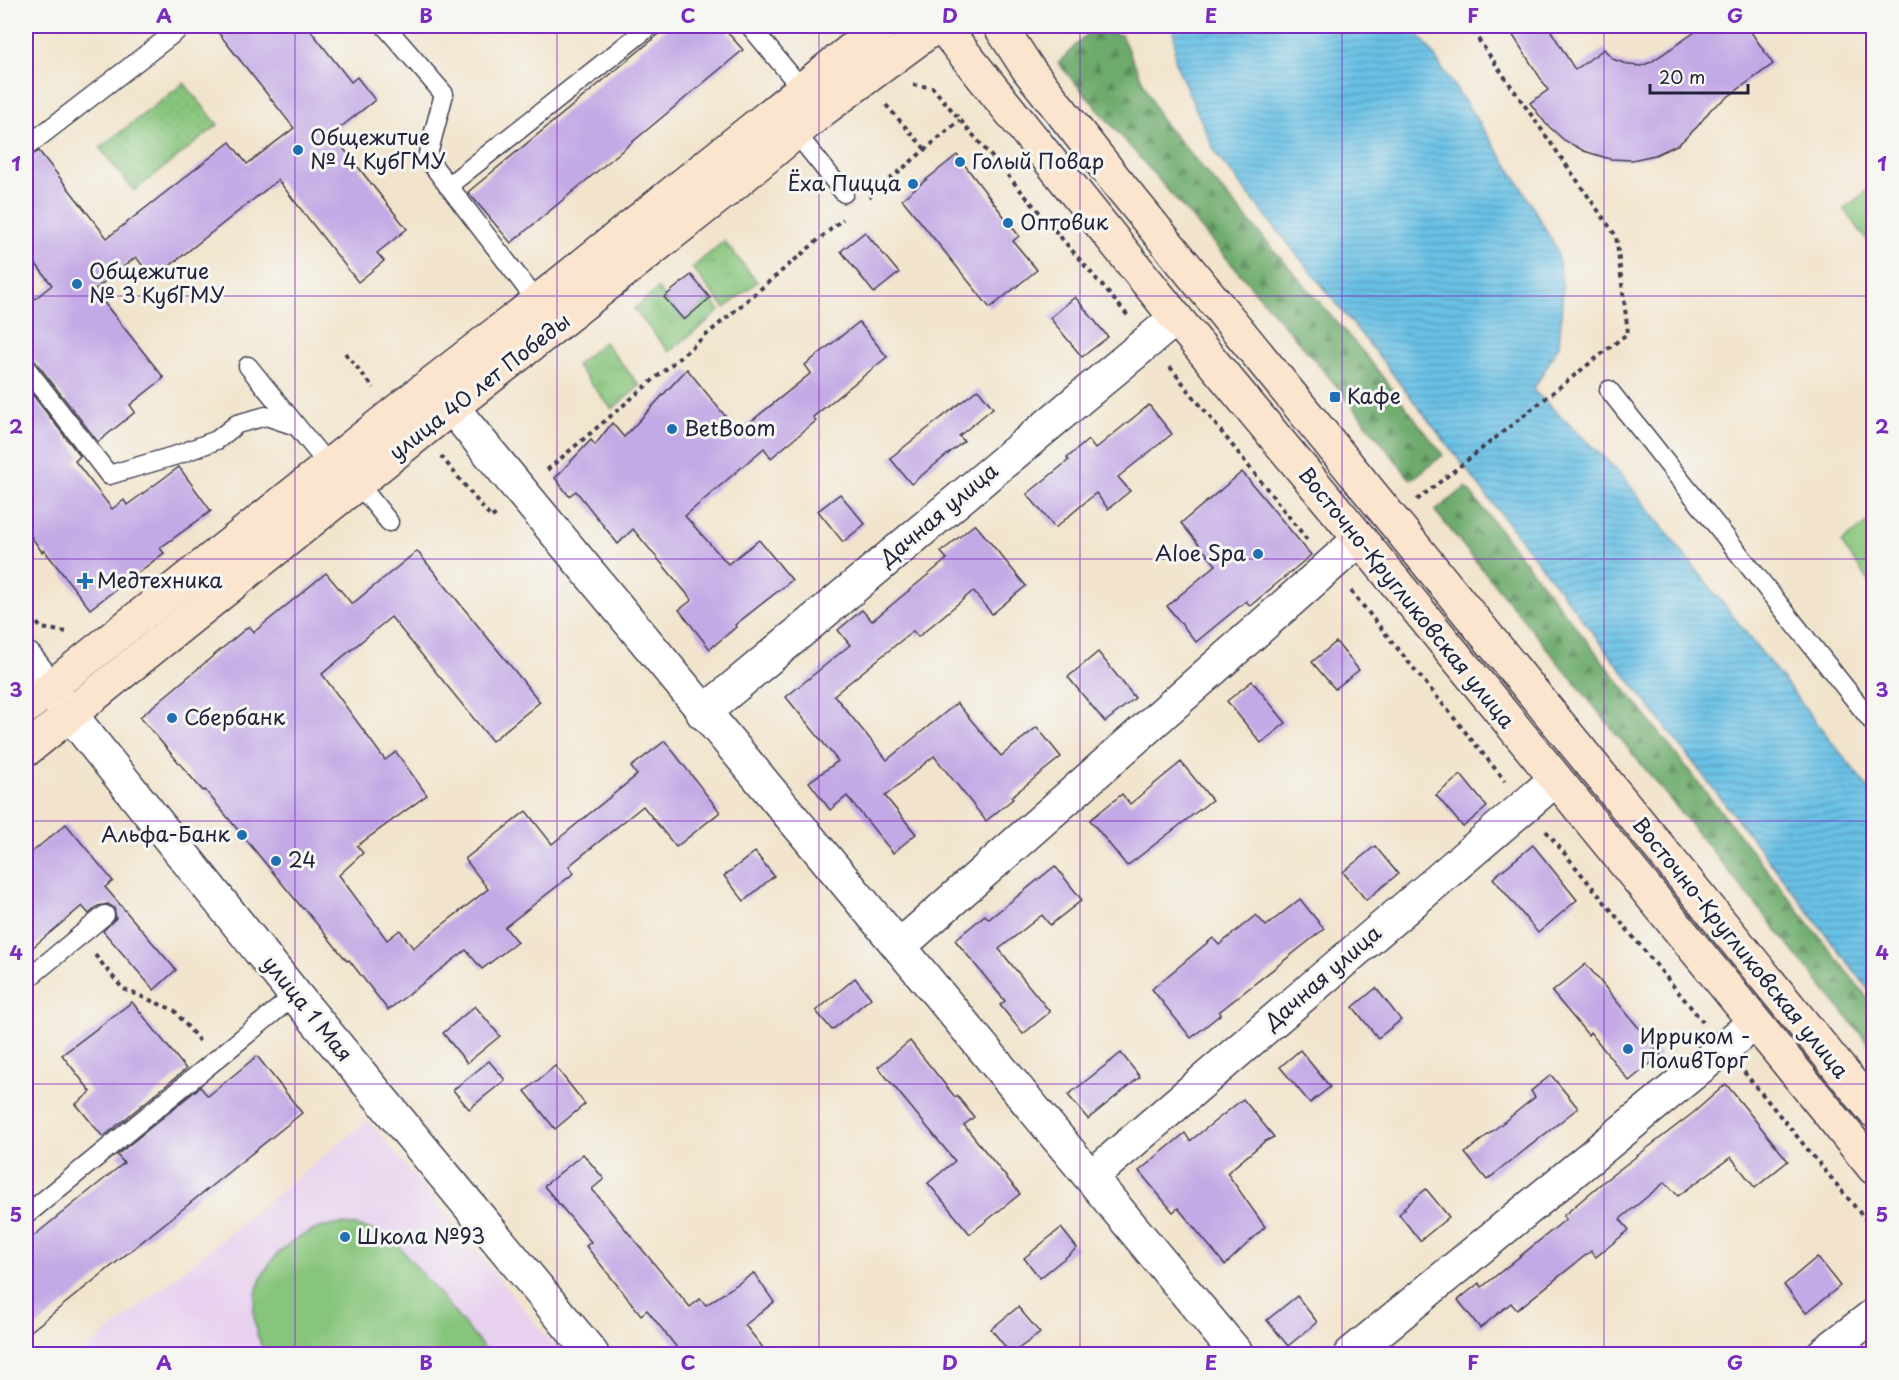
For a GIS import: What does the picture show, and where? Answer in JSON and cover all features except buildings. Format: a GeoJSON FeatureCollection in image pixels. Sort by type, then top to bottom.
{"type":"FeatureCollection","features":[{"type":"Feature","properties":{"kind":"main road","name":"улица 40 лет Победы"},"geometry":{"type":"LineString","coordinates":[[546,315],[796,133],[812,101],[881,26]]}},
{"type":"Feature","properties":{"kind":"main road","name":"улица 40 лет Победы"},"geometry":{"type":"LineString","coordinates":[[546,315],[812,101],[936,26]]}},
{"type":"Feature","properties":{"kind":"main road","name":"Восточно-Кругликовская улица"},"geometry":{"type":"LineString","coordinates":[[942,26],[1176,318],[1360,539],[1874,1168]]}},
{"type":"Feature","properties":{"kind":"main road","name":"Восточно-Кругликовская улица"},"geometry":{"type":"LineString","coordinates":[[1000,26],[1028,69],[1113,177],[1413,547],[1871,1104]]}},
{"type":"Feature","properties":{"kind":"main road"},"geometry":{"type":"LineString","coordinates":[[37,698],[329,466],[441,396],[546,315]]}},
{"type":"Feature","properties":{"kind":"main road","name":"улица 40 лет Победы"},"geometry":{"type":"LineString","coordinates":[[26,750],[358,483],[441,396]]}},
{"type":"Feature","properties":{"kind":"street","name":"Дачная улица"},"geometry":{"type":"LineString","coordinates":[[703,713],[1176,318]]}},
{"type":"Feature","properties":{"kind":"street"},"geometry":{"type":"LineString","coordinates":[[441,396],[1237,1354]]}},
{"type":"Feature","properties":{"kind":"street"},"geometry":{"type":"LineString","coordinates":[[900,946],[1360,539]]}},
{"type":"Feature","properties":{"kind":"street","name":"улица 1 Мая"},"geometry":{"type":"LineString","coordinates":[[26,659],[37,698],[70,714],[295,995],[592,1354]]}},
{"type":"Feature","properties":{"kind":"street","name":"Дачная улица"},"geometry":{"type":"LineString","coordinates":[[1091,1177],[1555,780]]}},
{"type":"Feature","properties":{"kind":"street"},"geometry":{"type":"LineString","coordinates":[[1351,1354],[1754,1023]]}},
{"type":"Feature","properties":{"kind":"street"},"geometry":{"type":"LineString","coordinates":[[1823,1354],[1874,1315]]}},
{"type":"Feature","properties":{"kind":"lane"},"geometry":{"type":"LineString","coordinates":[[26,147],[183,26]]}},
{"type":"Feature","properties":{"kind":"lane"},"geometry":{"type":"LineString","coordinates":[[385,26],[444,94],[427,158],[546,315]]}},
{"type":"Feature","properties":{"kind":"lane"},"geometry":{"type":"LineString","coordinates":[[448,186],[650,26]]}},
{"type":"Feature","properties":{"kind":"lane"},"geometry":{"type":"LineString","coordinates":[[750,26],[812,101]]}},
{"type":"Feature","properties":{"kind":"lane"},"geometry":{"type":"LineString","coordinates":[[796,133],[844,193]]}},
{"type":"Feature","properties":{"kind":"lane"},"geometry":{"type":"LineString","coordinates":[[248,366],[329,466]]}},
{"type":"Feature","properties":{"kind":"lane"},"geometry":{"type":"LineString","coordinates":[[26,369],[109,475],[177,455],[217,440],[237,423],[266,416],[296,426]]}},
{"type":"Feature","properties":{"kind":"lane"},"geometry":{"type":"LineString","coordinates":[[1610,390],[1874,724]]}},
{"type":"Feature","properties":{"kind":"lane"},"geometry":{"type":"LineString","coordinates":[[358,483],[389,522]]}},
{"type":"Feature","properties":{"kind":"lane"},"geometry":{"type":"LineString","coordinates":[[26,980],[105,915]]}},
{"type":"Feature","properties":{"kind":"lane"},"geometry":{"type":"LineString","coordinates":[[26,1215],[295,995]]}},
{"type":"Feature","properties":{"kind":"path"},"geometry":{"type":"LineString","coordinates":[[1409,506],[1628,333],[1616,237],[1469,26]]}},
{"type":"Feature","properties":{"kind":"path"},"geometry":{"type":"LineString","coordinates":[[904,84],[932,87],[1148,340],[1330,566],[1874,1230]]}},
{"type":"Feature","properties":{"kind":"path"},"geometry":{"type":"LineString","coordinates":[[886,104],[925,149]]}},
{"type":"Feature","properties":{"kind":"path"},"geometry":{"type":"LineString","coordinates":[[862,203],[960,120]]}},
{"type":"Feature","properties":{"kind":"path"},"geometry":{"type":"LineString","coordinates":[[439,453],[491,518],[844,218]]}},
{"type":"Feature","properties":{"kind":"path"},"geometry":{"type":"LineString","coordinates":[[345,353],[378,392]]}},
{"type":"Feature","properties":{"kind":"path"},"geometry":{"type":"LineString","coordinates":[[26,609],[41,628]]}},
{"type":"Feature","properties":{"kind":"path"},"geometry":{"type":"LineString","coordinates":[[79,936],[123,989],[174,1010],[215,1060]]}},
{"type":"Feature","properties":{"kind":"shaded area","name":"Школа №93"},"geometry":{"type":"Polygon","coordinates":[[[368,1120],[561,1354],[81,1354],[368,1120]]]}},
{"type":"Feature","properties":{"kind":"green space"},"geometry":{"type":"Polygon","coordinates":[[[1091,30],[1121,35],[1161,120],[1368,358],[1443,455],[1411,480],[1335,384],[1058,63],[1091,30]]]}},
{"type":"Feature","properties":{"kind":"green space"},"geometry":{"type":"Polygon","coordinates":[[[184,83],[218,125],[134,191],[100,148],[184,83]]]}},
{"type":"Feature","properties":{"kind":"green space"},"geometry":{"type":"Polygon","coordinates":[[[1873,186],[1873,248],[1844,209],[1873,186]]]}},
{"type":"Feature","properties":{"kind":"green space"},"geometry":{"type":"Polygon","coordinates":[[[724,241],[757,282],[725,308],[692,268],[724,241]]]}},
{"type":"Feature","properties":{"kind":"green space"},"geometry":{"type":"Polygon","coordinates":[[[658,289],[683,320],[710,298],[720,311],[669,352],[634,309],[658,289]]]}},
{"type":"Feature","properties":{"kind":"green space"},"geometry":{"type":"Polygon","coordinates":[[[604,342],[640,386],[612,409],[576,365],[604,342]]]}},
{"type":"Feature","properties":{"kind":"green space"},"geometry":{"type":"Polygon","coordinates":[[[1466,487],[1873,1005],[1873,1049],[1435,511],[1466,487]]]}},
{"type":"Feature","properties":{"kind":"green space"},"geometry":{"type":"Polygon","coordinates":[[[1873,518],[1873,587],[1841,543],[1873,518]]]}},
{"type":"Feature","properties":{"kind":"green space"},"geometry":{"type":"Polygon","coordinates":[[[345,1224],[373,1231],[398,1245],[489,1354],[266,1354],[256,1331],[254,1309],[258,1287],[267,1267],[282,1250],[300,1237],[321,1228],[345,1224]]]}},
{"type":"Feature","properties":{"kind":"water"},"geometry":{"type":"Polygon","coordinates":[[[1174,26],[1412,26],[1426,44],[1518,181],[1557,250],[1563,289],[1559,345],[1533,390],[1620,473],[1873,794],[1873,995],[1381,359],[1216,154],[1175,62],[1174,26]]]}},
{"type":"Feature","properties":{"kind":"place","name":"Общежитие № 4 КубГМУ"},"geometry":{"type":"Point","coordinates":[298,150]}},
{"type":"Feature","properties":{"kind":"place","name":"Голый Повар"},"geometry":{"type":"Point","coordinates":[960,162]}},
{"type":"Feature","properties":{"kind":"place","name":"Ёха Пицца"},"geometry":{"type":"Point","coordinates":[913,184]}},
{"type":"Feature","properties":{"kind":"place","name":"Оптовик"},"geometry":{"type":"Point","coordinates":[1008,223]}},
{"type":"Feature","properties":{"kind":"place","name":"Общежитие № 3 КубГМУ"},"geometry":{"type":"Point","coordinates":[77,284]}},
{"type":"Feature","properties":{"kind":"place","name":"Кафе"},"geometry":{"type":"Point","coordinates":[1335,397]}},
{"type":"Feature","properties":{"kind":"place","name":"BetBoom"},"geometry":{"type":"Point","coordinates":[672,429]}},
{"type":"Feature","properties":{"kind":"place","name":"Aloe Spa"},"geometry":{"type":"Point","coordinates":[1258,554]}},
{"type":"Feature","properties":{"kind":"place","name":"Медтехника"},"geometry":{"type":"Point","coordinates":[85,581]}},
{"type":"Feature","properties":{"kind":"place","name":"Сбербанк"},"geometry":{"type":"Point","coordinates":[172,718]}},
{"type":"Feature","properties":{"kind":"place","name":"Альфа-Банк"},"geometry":{"type":"Point","coordinates":[242,835]}},
{"type":"Feature","properties":{"kind":"place","name":"24"},"geometry":{"type":"Point","coordinates":[276,861]}},
{"type":"Feature","properties":{"kind":"place","name":"Ирриком - ПоливТорг"},"geometry":{"type":"Point","coordinates":[1628,1049]}},
{"type":"Feature","properties":{"kind":"place","name":"Школа №93"},"geometry":{"type":"Point","coordinates":[345,1237]}}]}
